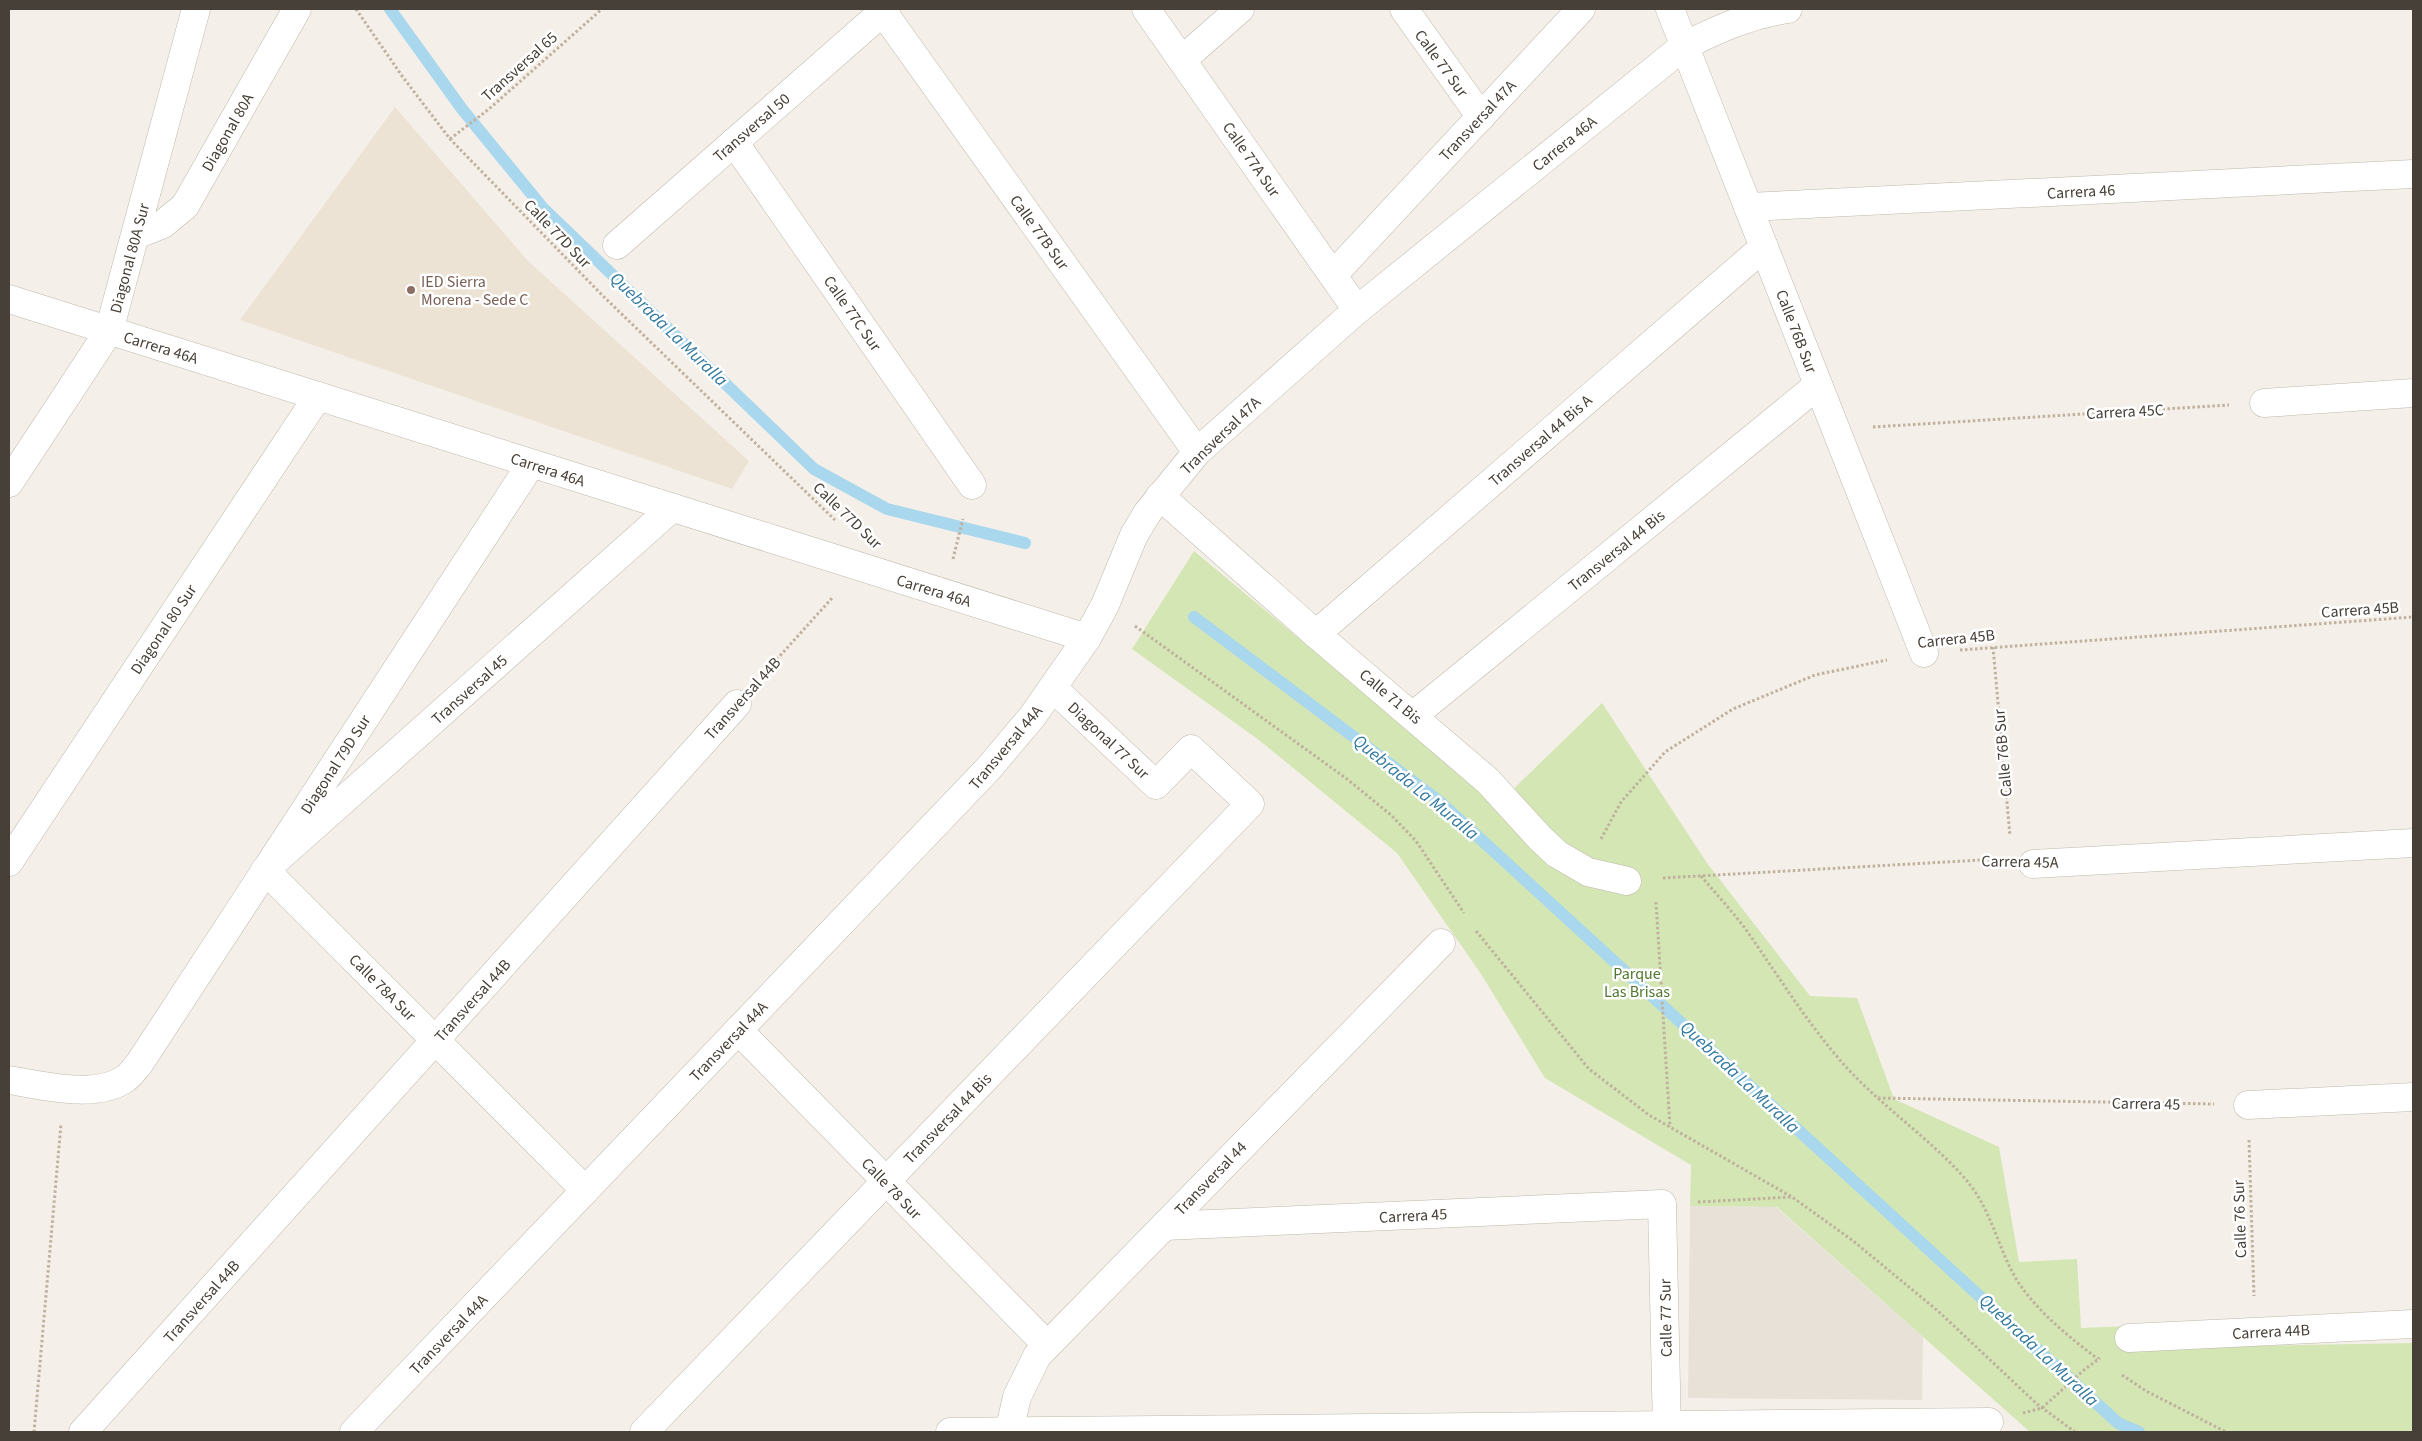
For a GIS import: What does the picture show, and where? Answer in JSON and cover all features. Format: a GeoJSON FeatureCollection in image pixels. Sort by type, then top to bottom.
{"type":"FeatureCollection","features":[{"type":"Feature","properties":{"kind":"street","name":"Diagonal 80A Sur"},"geometry":{"type":"LineString","coordinates":[[9,483],[109,331],[196,9]]}},
{"type":"Feature","properties":{"kind":"street","name":"Diagonal 80A"},"geometry":{"type":"LineString","coordinates":[[136,235],[163,224],[185,206],[297,9]]}},
{"type":"Feature","properties":{"kind":"street","name":"Calle 77A Sur"},"geometry":{"type":"LineString","coordinates":[[1146,9],[1357,310]]}},
{"type":"Feature","properties":{"kind":"street"},"geometry":{"type":"LineString","coordinates":[[1182,60],[1240,9]]}},
{"type":"Feature","properties":{"kind":"street","name":"Calle 77 Sur"},"geometry":{"type":"LineString","coordinates":[[1404,9],[1480,116]]}},
{"type":"Feature","properties":{"kind":"street","name":"Transversal 47A"},"geometry":{"type":"LineString","coordinates":[[1333,275],[1581,9]]}},
{"type":"Feature","properties":{"kind":"street","name":"Calle 76B Sur"},"geometry":{"type":"LineString","coordinates":[[1670,9],[1924,653]]}},
{"type":"Feature","properties":{"kind":"street","name":"Carrera 46A"},"geometry":{"type":"LineString","coordinates":[[1357,310],[1684,46],[1730,23],[1765,12],[1788,9]]}},
{"type":"Feature","properties":{"kind":"street","name":"Transversal 50"},"geometry":{"type":"LineString","coordinates":[[616,244],[885,10]]}},
{"type":"Feature","properties":{"kind":"street","name":"Calle 77B Sur"},"geometry":{"type":"LineString","coordinates":[[885,10],[1197,452]]}},
{"type":"Feature","properties":{"kind":"street","name":"Calle 77C Sur"},"geometry":{"type":"LineString","coordinates":[[734,142],[969,498]]}},
{"type":"Feature","properties":{"kind":"street","name":"Carrera 46"},"geometry":{"type":"LineString","coordinates":[[1748,207],[2413,174]]}},
{"type":"Feature","properties":{"kind":"street","name":"Transversal 44 Bis A"},"geometry":{"type":"LineString","coordinates":[[1316,634],[1764,247]]}},
{"type":"Feature","properties":{"kind":"street","name":"Carrera 46A"},"geometry":{"type":"LineString","coordinates":[[9,299],[1087,638]]}},
{"type":"Feature","properties":{"kind":"street","name":"Transversal 47A"},"geometry":{"type":"LineString","coordinates":[[1087,638],[1105,605],[1134,535],[1160,496],[1197,452],[1357,310]]}},
{"type":"Feature","properties":{"kind":"street","name":"Transversal 44 Bis"},"geometry":{"type":"LineString","coordinates":[[1414,715],[1818,385]]}},
{"type":"Feature","properties":{"kind":"street"},"geometry":{"type":"LineString","coordinates":[[2264,403],[2413,393]]}},
{"type":"Feature","properties":{"kind":"street","name":"Diagonal 80 Sur"},"geometry":{"type":"LineString","coordinates":[[9,862],[318,396]]}},
{"type":"Feature","properties":{"kind":"street","name":"Diagonal 79D Sur"},"geometry":{"type":"LineString","coordinates":[[64,1089],[88,1090],[108,1087],[127,1078],[139,1064],[531,464]]}},
{"type":"Feature","properties":{"kind":"street","name":"Calle 71 Bis"},"geometry":{"type":"LineString","coordinates":[[1160,496],[1316,634],[1414,715],[1488,781],[1557,854],[1588,872],[1627,881]]}},
{"type":"Feature","properties":{"kind":"street","name":"Transversal 45"},"geometry":{"type":"LineString","coordinates":[[266,870],[672,508]]}},
{"type":"Feature","properties":{"kind":"street","name":"Transversal 44A"},"geometry":{"type":"LineString","coordinates":[[354,1432],[988,769],[1053,688],[1087,638]]}},
{"type":"Feature","properties":{"kind":"street","name":"Diagonal 77 Sur"},"geometry":{"type":"LineString","coordinates":[[1053,688],[1156,785],[1191,749],[1250,804]]}},
{"type":"Feature","properties":{"kind":"street","name":"Transversal 44B"},"geometry":{"type":"LineString","coordinates":[[83,1432],[736,704]]}},
{"type":"Feature","properties":{"kind":"street","name":"Transversal 44 Bis"},"geometry":{"type":"LineString","coordinates":[[644,1432],[1250,804]]}},
{"type":"Feature","properties":{"kind":"street","name":"Carrera 45A"},"geometry":{"type":"LineString","coordinates":[[2022,861],[2413,843]]}},
{"type":"Feature","properties":{"kind":"street","name":"Calle 78A Sur"},"geometry":{"type":"LineString","coordinates":[[266,870],[585,1190]]}},
{"type":"Feature","properties":{"kind":"street","name":"Transversal 44"},"geometry":{"type":"LineString","coordinates":[[1009,1432],[1017,1397],[1037,1356],[1441,943]]}},
{"type":"Feature","properties":{"kind":"street","name":"Calle 78 Sur"},"geometry":{"type":"LineString","coordinates":[[738,1030],[1047,1346]]}},
{"type":"Feature","properties":{"kind":"street"},"geometry":{"type":"LineString","coordinates":[[9,1080],[64,1089]]}},
{"type":"Feature","properties":{"kind":"street"},"geometry":{"type":"LineString","coordinates":[[2248,1105],[2413,1096]]}},
{"type":"Feature","properties":{"kind":"street","name":"Calle 77 Sur"},"geometry":{"type":"LineString","coordinates":[[1662,1204],[1667,1428]]}},
{"type":"Feature","properties":{"kind":"street","name":"Carrera 45"},"geometry":{"type":"LineString","coordinates":[[1164,1226],[1662,1204]]}},
{"type":"Feature","properties":{"kind":"street","name":"Carrera 44B"},"geometry":{"type":"LineString","coordinates":[[2129,1338],[2413,1324]]}},
{"type":"Feature","properties":{"kind":"street"},"geometry":{"type":"LineString","coordinates":[[950,1432],[1667,1428],[1989,1422]]}},
{"type":"Feature","properties":{"kind":"path","name":"Calle 77D Sur"},"geometry":{"type":"LineString","coordinates":[[356,9],[402,76],[450,140],[582,275],[838,523]]}},
{"type":"Feature","properties":{"kind":"path","name":"Transversal 65"},"geometry":{"type":"LineString","coordinates":[[450,140],[490,109],[602,9]]}},
{"type":"Feature","properties":{"kind":"path"},"geometry":{"type":"LineString","coordinates":[[582,275],[588,270]]}},
{"type":"Feature","properties":{"kind":"path","name":"Carrera 45C"},"geometry":{"type":"LineString","coordinates":[[1836,429],[2264,403]]}},
{"type":"Feature","properties":{"kind":"path"},"geometry":{"type":"LineString","coordinates":[[954,551],[969,498]]}},
{"type":"Feature","properties":{"kind":"path","name":"Transversal 44B"},"geometry":{"type":"LineString","coordinates":[[736,704],[860,566]]}},
{"type":"Feature","properties":{"kind":"path"},"geometry":{"type":"LineString","coordinates":[[1105,605],[1347,779],[1391,816],[1416,840],[1468,918]]}},
{"type":"Feature","properties":{"kind":"path","name":"Carrera 45B"},"geometry":{"type":"LineString","coordinates":[[1588,872],[1602,837],[1621,802],[1666,752],[1733,709],[1815,675],[1924,653],[2413,618]]}},
{"type":"Feature","properties":{"kind":"path","name":"Calle 76B Sur"},"geometry":{"type":"LineString","coordinates":[[1993,647],[2022,861]]}},
{"type":"Feature","properties":{"kind":"path","name":"Carrera 45A"},"geometry":{"type":"LineString","coordinates":[[1627,881],[2022,861]]}},
{"type":"Feature","properties":{"kind":"path"},"geometry":{"type":"LineString","coordinates":[[1701,876],[1748,932],[1807,1020],[1848,1069],[1961,1174],[1991,1219],[2001,1247],[2016,1278],[2038,1305],[2076,1343],[2107,1365]]}},
{"type":"Feature","properties":{"kind":"path"},"geometry":{"type":"LineString","coordinates":[[1655,879],[1670,1127]]}},
{"type":"Feature","properties":{"kind":"path"},"geometry":{"type":"LineString","coordinates":[[1474,928],[1589,1069],[1649,1115],[1792,1197],[1852,1240],[1938,1311],[2042,1408],[2075,1432]]}},
{"type":"Feature","properties":{"kind":"path"},"geometry":{"type":"LineString","coordinates":[[34,1432],[64,1089]]}},
{"type":"Feature","properties":{"kind":"path","name":"Carrera 45"},"geometry":{"type":"LineString","coordinates":[[1878,1098],[2248,1105]]}},
{"type":"Feature","properties":{"kind":"path","name":"Calle 76 Sur"},"geometry":{"type":"LineString","coordinates":[[2248,1105],[2255,1332]]}},
{"type":"Feature","properties":{"kind":"path"},"geometry":{"type":"LineString","coordinates":[[1662,1204],[1792,1197]]}},
{"type":"Feature","properties":{"kind":"path"},"geometry":{"type":"LineString","coordinates":[[1989,1422],[2042,1408],[2084,1370]]}},
{"type":"Feature","properties":{"kind":"path"},"geometry":{"type":"LineString","coordinates":[[2115,1370],[2146,1391],[2226,1432]]}},
{"type":"Feature","properties":{"kind":"shaded area","name":"IED Sierra Morena - Sede C"},"geometry":{"type":"Polygon","coordinates":[[[395,107],[528,261],[749,461],[732,489],[240,320],[395,107]]]}},
{"type":"Feature","properties":{"kind":"shaded area"},"geometry":{"type":"Polygon","coordinates":[[[1690,1206],[1776,1207],[1923,1337],[1922,1400],[1688,1398],[1690,1206]]]}},
{"type":"Feature","properties":{"kind":"green space","name":"Parque Las Brisas"},"geometry":{"type":"Polygon","coordinates":[[[1194,551],[1498,804],[1602,703],[1707,863],[1810,996],[1857,998],[1894,1099],[1999,1147],[2019,1262],[2077,1259],[2081,1328],[2249,1321],[2250,1346],[2413,1343],[2413,1432],[2030,1432],[1777,1207],[1690,1206],[1691,1165],[1545,1078],[1481,974],[1397,853],[1259,740],[1132,649],[1194,551]]]}},
{"type":"Feature","properties":{"kind":"waterway","name":"Quebrada La Muralla"},"geometry":{"type":"LineString","coordinates":[[390,9],[462,109],[543,208],[814,469],[887,509],[1025,543]]}},
{"type":"Feature","properties":{"kind":"waterway","name":"Quebrada La Muralla"},"geometry":{"type":"LineString","coordinates":[[1194,617],[1439,801],[2118,1423],[2139,1432]]}},
{"type":"Feature","properties":{"kind":"place","name":"IED Sierra Morena - Sede C"},"geometry":{"type":"Point","coordinates":[411,290]}}]}
